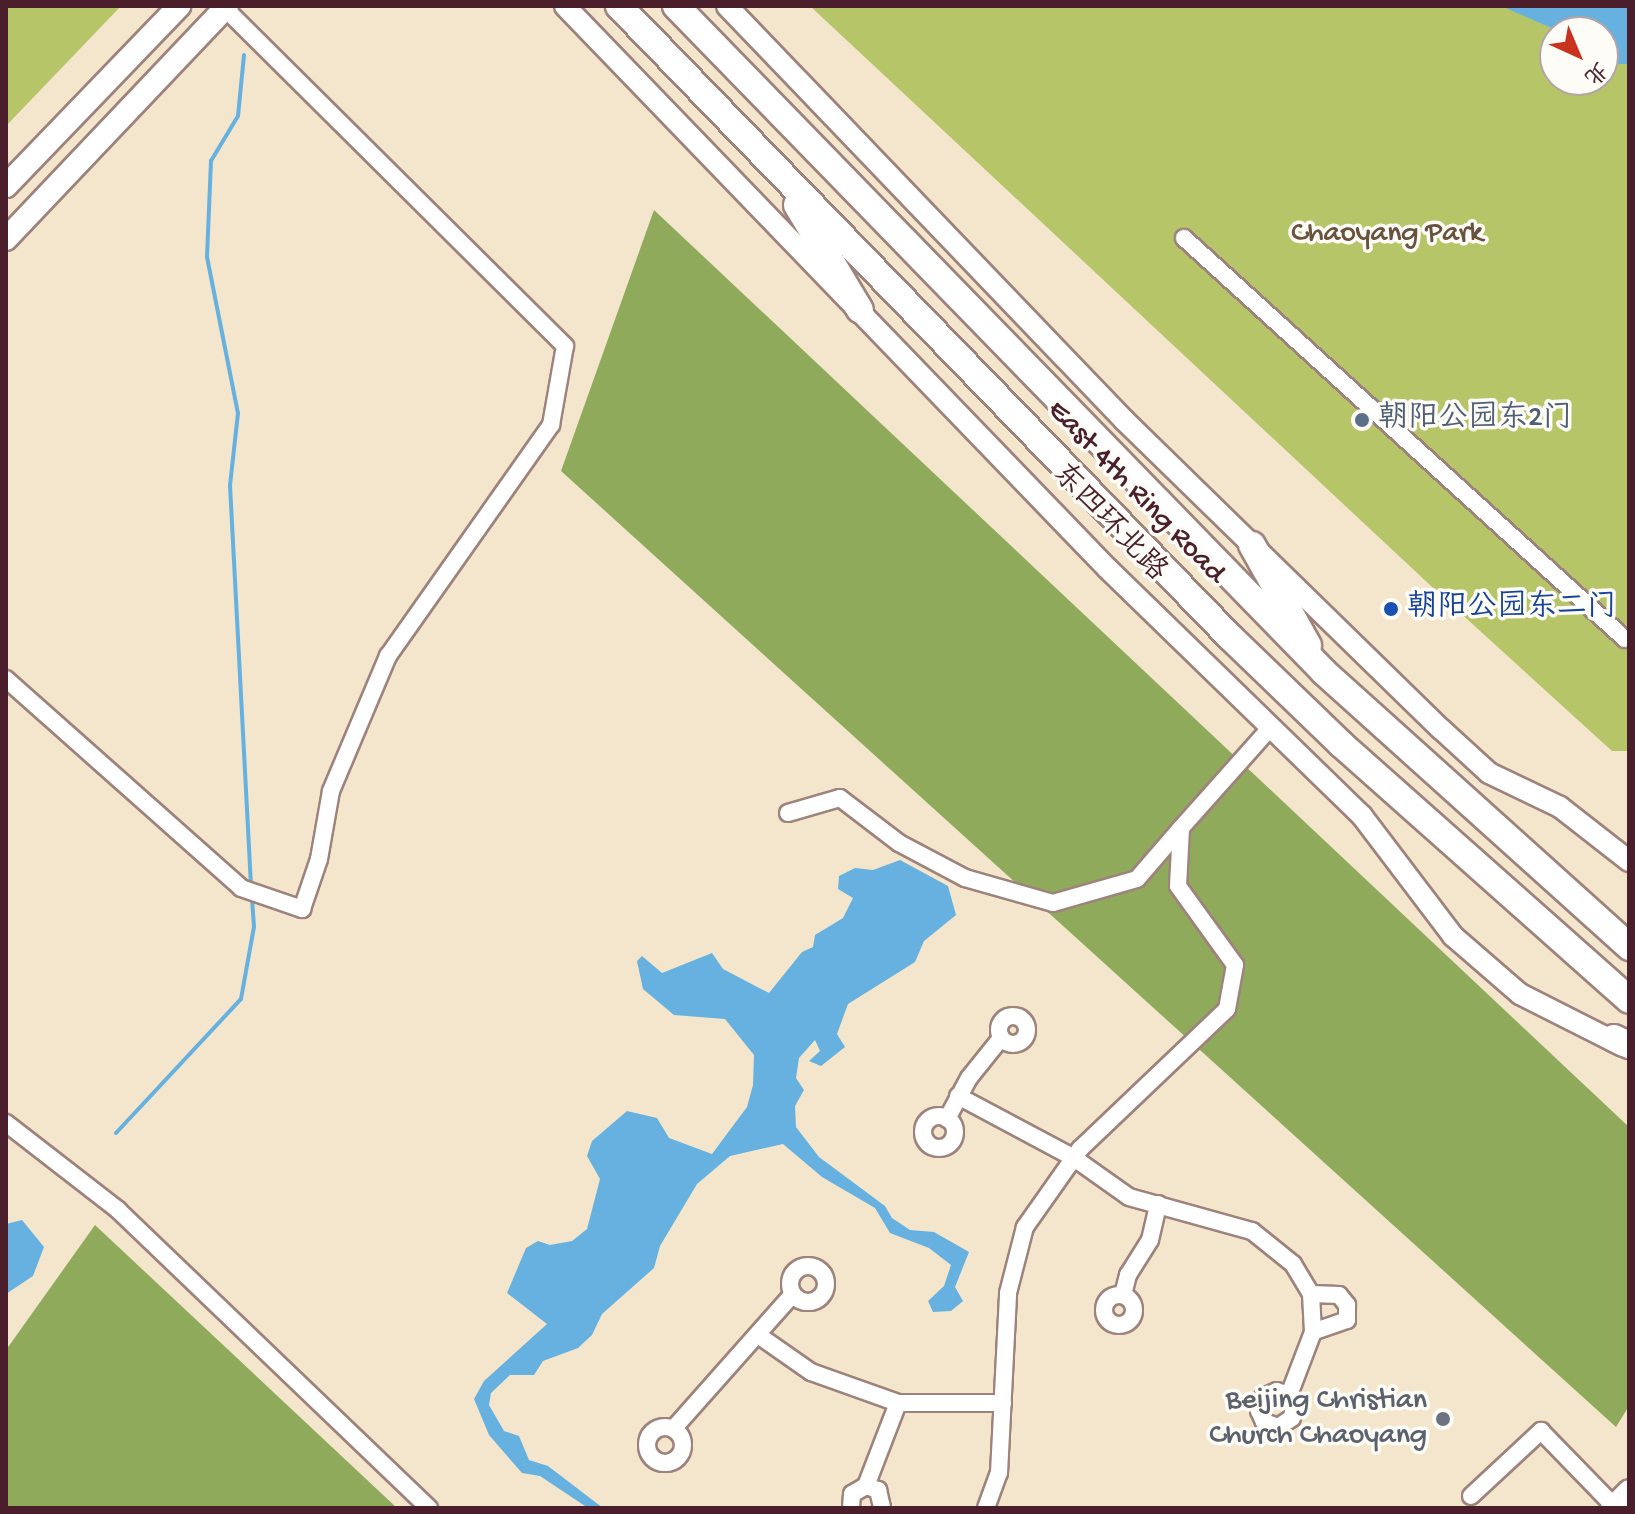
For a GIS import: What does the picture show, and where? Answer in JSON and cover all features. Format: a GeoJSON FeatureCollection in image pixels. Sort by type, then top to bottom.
{"type":"FeatureCollection","features":[{"type":"Feature","properties":{"kind":"highway","name":"East 4th Ring Road"},"geometry":{"type":"LineString","coordinates":[[619,6],[1230,637],[1420,815],[1629,1000]]}},
{"type":"Feature","properties":{"kind":"highway","name":"East 4th Ring Road"},"geometry":{"type":"LineString","coordinates":[[676,6],[1324,672],[1629,947]]}},
{"type":"Feature","properties":{"kind":"highway"},"geometry":{"type":"LineString","coordinates":[[775,167],[860,310]]}},
{"type":"Feature","properties":{"kind":"highway"},"geometry":{"type":"LineString","coordinates":[[1252,545],[1324,672]]}},
{"type":"Feature","properties":{"kind":"main road"},"geometry":{"type":"LineString","coordinates":[[6,186],[179,6]]}},
{"type":"Feature","properties":{"kind":"main road"},"geometry":{"type":"LineString","coordinates":[[6,239],[226,7]]}},
{"type":"Feature","properties":{"kind":"street","name":"东四环北路"},"geometry":{"type":"LineString","coordinates":[[565,6],[1107,568],[1388,845],[1429,910],[1453,936],[1520,994],[1624,1045]]}},
{"type":"Feature","properties":{"kind":"street"},"geometry":{"type":"LineString","coordinates":[[727,6],[1124,420],[1489,773],[1560,807],[1629,861]]}},
{"type":"Feature","properties":{"kind":"street"},"geometry":{"type":"LineString","coordinates":[[6,679],[241,888],[302,909],[319,859],[331,791],[388,656],[551,425],[565,346],[226,7]]}},
{"type":"Feature","properties":{"kind":"street"},"geometry":{"type":"LineString","coordinates":[[1184,238],[1625,639]]}},
{"type":"Feature","properties":{"kind":"street"},"geometry":{"type":"LineString","coordinates":[[788,813],[840,798],[899,843],[965,878],[1053,903],[1137,879],[1270,728]]}},
{"type":"Feature","properties":{"kind":"street"},"geometry":{"type":"LineString","coordinates":[[986,1508],[999,1473],[1008,1293],[1025,1227],[1074,1158],[1227,1009],[1235,965],[1178,886],[1181,828]]}},
{"type":"Feature","properties":{"kind":"street"},"geometry":{"type":"LineString","coordinates":[[947,1119],[958,1096],[1001,1038]]}},
{"type":"Feature","properties":{"kind":"street"},"geometry":{"type":"LineString","coordinates":[[958,1096],[1074,1158],[1129,1197],[1252,1231],[1293,1264],[1311,1294],[1313,1332],[1289,1395]]}},
{"type":"Feature","properties":{"kind":"street"},"geometry":{"type":"LineString","coordinates":[[6,1123],[118,1210],[429,1508]]}},
{"type":"Feature","properties":{"kind":"street"},"geometry":{"type":"LineString","coordinates":[[1123,1295],[1128,1275],[1150,1240],[1158,1204]]}},
{"type":"Feature","properties":{"kind":"street"},"geometry":{"type":"LineString","coordinates":[[674,1428],[793,1294]]}},
{"type":"Feature","properties":{"kind":"street"},"geometry":{"type":"LineString","coordinates":[[1311,1294],[1339,1295],[1347,1305],[1347,1320],[1313,1332]]}},
{"type":"Feature","properties":{"kind":"street"},"geometry":{"type":"LineString","coordinates":[[758,1335],[811,1372],[898,1403],[1003,1403]]}},
{"type":"Feature","properties":{"kind":"street"},"geometry":{"type":"LineString","coordinates":[[851,1508],[852,1494],[866,1486],[898,1403]]}},
{"type":"Feature","properties":{"kind":"street"},"geometry":{"type":"LineString","coordinates":[[1471,1496],[1541,1431],[1612,1507],[1629,1490]]}},
{"type":"Feature","properties":{"kind":"street"},"geometry":{"type":"LineString","coordinates":[[866,1486],[878,1490],[882,1508]]}},
{"type":"Feature","properties":{"kind":"green space"},"geometry":{"type":"Polygon","coordinates":[[[6,6],[121,6],[6,126],[6,6]]]}},
{"type":"Feature","properties":{"kind":"green space","name":"Chaoyang Park"},"geometry":{"type":"Polygon","coordinates":[[[810,6],[1629,6],[1629,751],[1612,751],[810,6]]]}},
{"type":"Feature","properties":{"kind":"green space"},"geometry":{"type":"Polygon","coordinates":[[[654,210],[1629,1127],[1629,1406],[1616,1427],[561,471],[654,210]]]}},
{"type":"Feature","properties":{"kind":"green space"},"geometry":{"type":"Polygon","coordinates":[[[95,1225],[397,1508],[6,1508],[6,1350],[95,1225]]]}},
{"type":"Feature","properties":{"kind":"water"},"geometry":{"type":"Polygon","coordinates":[[[1501,6],[1629,6],[1629,64],[1619,64],[1619,16],[1539,16],[1539,22],[1501,6]]]}},
{"type":"Feature","properties":{"kind":"water"},"geometry":{"type":"Polygon","coordinates":[[[900,860],[948,886],[956,915],[924,941],[915,962],[848,1004],[837,1034],[845,1047],[821,1066],[809,1061],[820,1051],[815,1040],[799,1058],[796,1078],[804,1090],[795,1106],[796,1127],[819,1157],[885,1206],[892,1218],[910,1230],[934,1232],[969,1252],[955,1287],[963,1301],[951,1311],[933,1312],[928,1301],[944,1286],[951,1265],[929,1248],[890,1233],[875,1208],[822,1177],[783,1144],[730,1156],[697,1184],[660,1246],[654,1268],[602,1314],[592,1335],[578,1348],[543,1361],[534,1375],[510,1375],[491,1393],[489,1405],[504,1431],[519,1436],[529,1460],[548,1466],[603,1508],[588,1508],[540,1476],[522,1473],[489,1435],[474,1399],[484,1381],[547,1324],[507,1293],[526,1248],[538,1241],[550,1245],[572,1241],[587,1229],[600,1179],[587,1156],[592,1141],[627,1111],[657,1118],[669,1138],[712,1154],[747,1107],[753,1085],[754,1055],[725,1019],[674,1015],[643,989],[637,961],[642,956],[662,973],[712,953],[723,969],[769,993],[802,952],[813,947],[815,935],[843,918],[853,898],[838,889],[839,876],[855,868],[873,870],[900,860]]]}},
{"type":"Feature","properties":{"kind":"water"},"geometry":{"type":"Polygon","coordinates":[[[22,1220],[44,1247],[33,1276],[6,1294],[6,1224],[22,1220]]]}},
{"type":"Feature","properties":{"kind":"waterway"},"geometry":{"type":"LineString","coordinates":[[244,55],[238,116],[211,161],[207,257],[238,413],[230,485],[251,885]]}},
{"type":"Feature","properties":{"kind":"waterway"},"geometry":{"type":"LineString","coordinates":[[116,1133],[241,999],[254,927],[252,898]]}},
{"type":"Feature","properties":{"kind":"place","name":"朝阳公园东2门"},"geometry":{"type":"Point","coordinates":[1362,420]}},
{"type":"Feature","properties":{"kind":"place","name":"朝阳公园东二门"},"geometry":{"type":"Point","coordinates":[1391,609]}},
{"type":"Feature","properties":{"kind":"place","name":"Beijing Christian Church Chaoyang"},"geometry":{"type":"Point","coordinates":[1443,1419]}}]}
